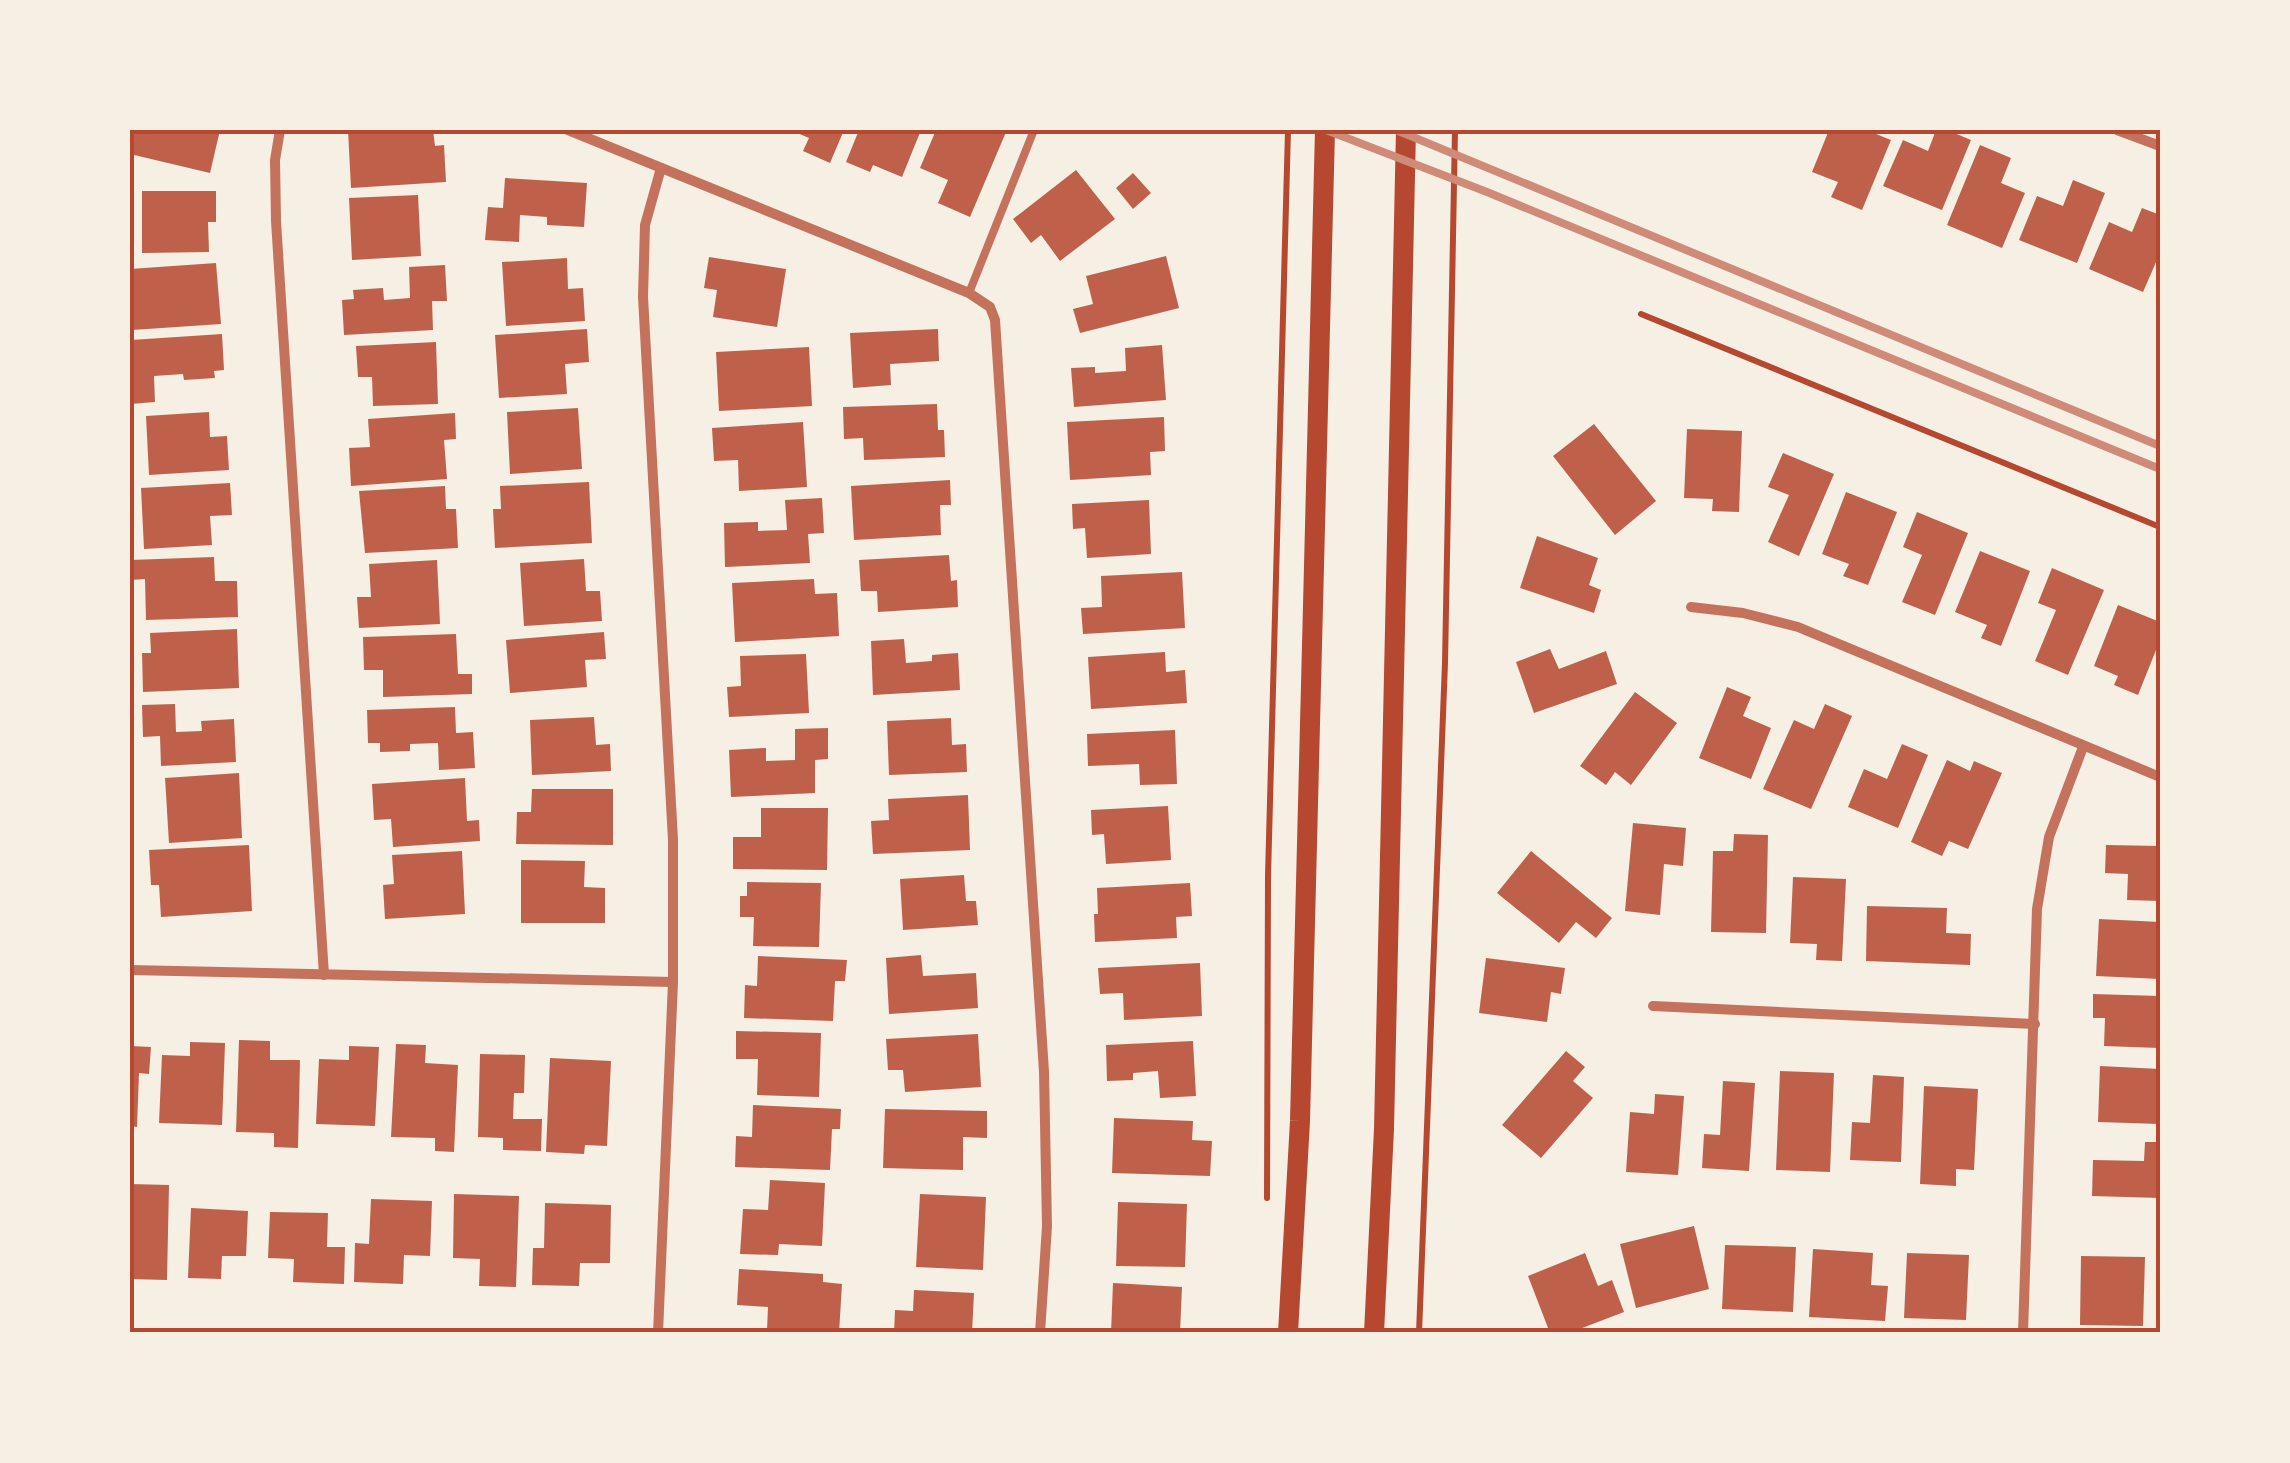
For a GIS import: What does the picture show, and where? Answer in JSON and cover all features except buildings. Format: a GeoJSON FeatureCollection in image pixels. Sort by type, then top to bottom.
{"type":"FeatureCollection","features":[{"type":"Feature","properties":{"kind":"main road"},"geometry":{"type":"LineString","coordinates":[[1288,1333],[1301,1082],[1325,130]]}},
{"type":"Feature","properties":{"kind":"main road"},"geometry":{"type":"LineString","coordinates":[[1374,1333],[1384,1129],[1406,130]]}},
{"type":"Feature","properties":{"kind":"street"},"geometry":{"type":"LineString","coordinates":[[280,130],[275,160],[276,222],[324,975]]}},
{"type":"Feature","properties":{"kind":"street"},"geometry":{"type":"LineString","coordinates":[[568,130],[968,293],[990,307],[997,336],[1044,1072],[1047,1226],[1040,1333]]}},
{"type":"Feature","properties":{"kind":"street"},"geometry":{"type":"LineString","coordinates":[[2116,130],[2160,146]]}},
{"type":"Feature","properties":{"kind":"street"},"geometry":{"type":"LineString","coordinates":[[658,1333],[673,982],[673,840],[642,298],[646,225],[661,168]]}},
{"type":"Feature","properties":{"kind":"street"},"geometry":{"type":"LineString","coordinates":[[1691,607],[1743,613],[1798,627],[2160,777]]}},
{"type":"Feature","properties":{"kind":"street"},"geometry":{"type":"LineString","coordinates":[[2023,1333],[2037,909],[2049,838],[2082,747]]}},
{"type":"Feature","properties":{"kind":"street"},"geometry":{"type":"LineString","coordinates":[[130,970],[673,982]]}},
{"type":"Feature","properties":{"kind":"street"},"geometry":{"type":"LineString","coordinates":[[1654,1006],[2034,1024]]}},
{"type":"Feature","properties":{"kind":"lane"},"geometry":{"type":"LineString","coordinates":[[968,293],[1034,130]]}},
{"type":"Feature","properties":{"kind":"path"},"geometry":{"type":"LineString","coordinates":[[1267,1200],[1268,876],[1288,130]]}},
{"type":"Feature","properties":{"kind":"path"},"geometry":{"type":"LineString","coordinates":[[1419,1333],[1444,682],[1455,130]]}},
{"type":"Feature","properties":{"kind":"path"},"geometry":{"type":"LineString","coordinates":[[1640,314],[2160,528]]}},
{"type":"Feature","properties":{"kind":"railway"},"geometry":{"type":"LineString","coordinates":[[1326,130],[1487,192],[2160,469]]}},
{"type":"Feature","properties":{"kind":"railway"},"geometry":{"type":"LineString","coordinates":[[1396,130],[2160,446]]}}]}
